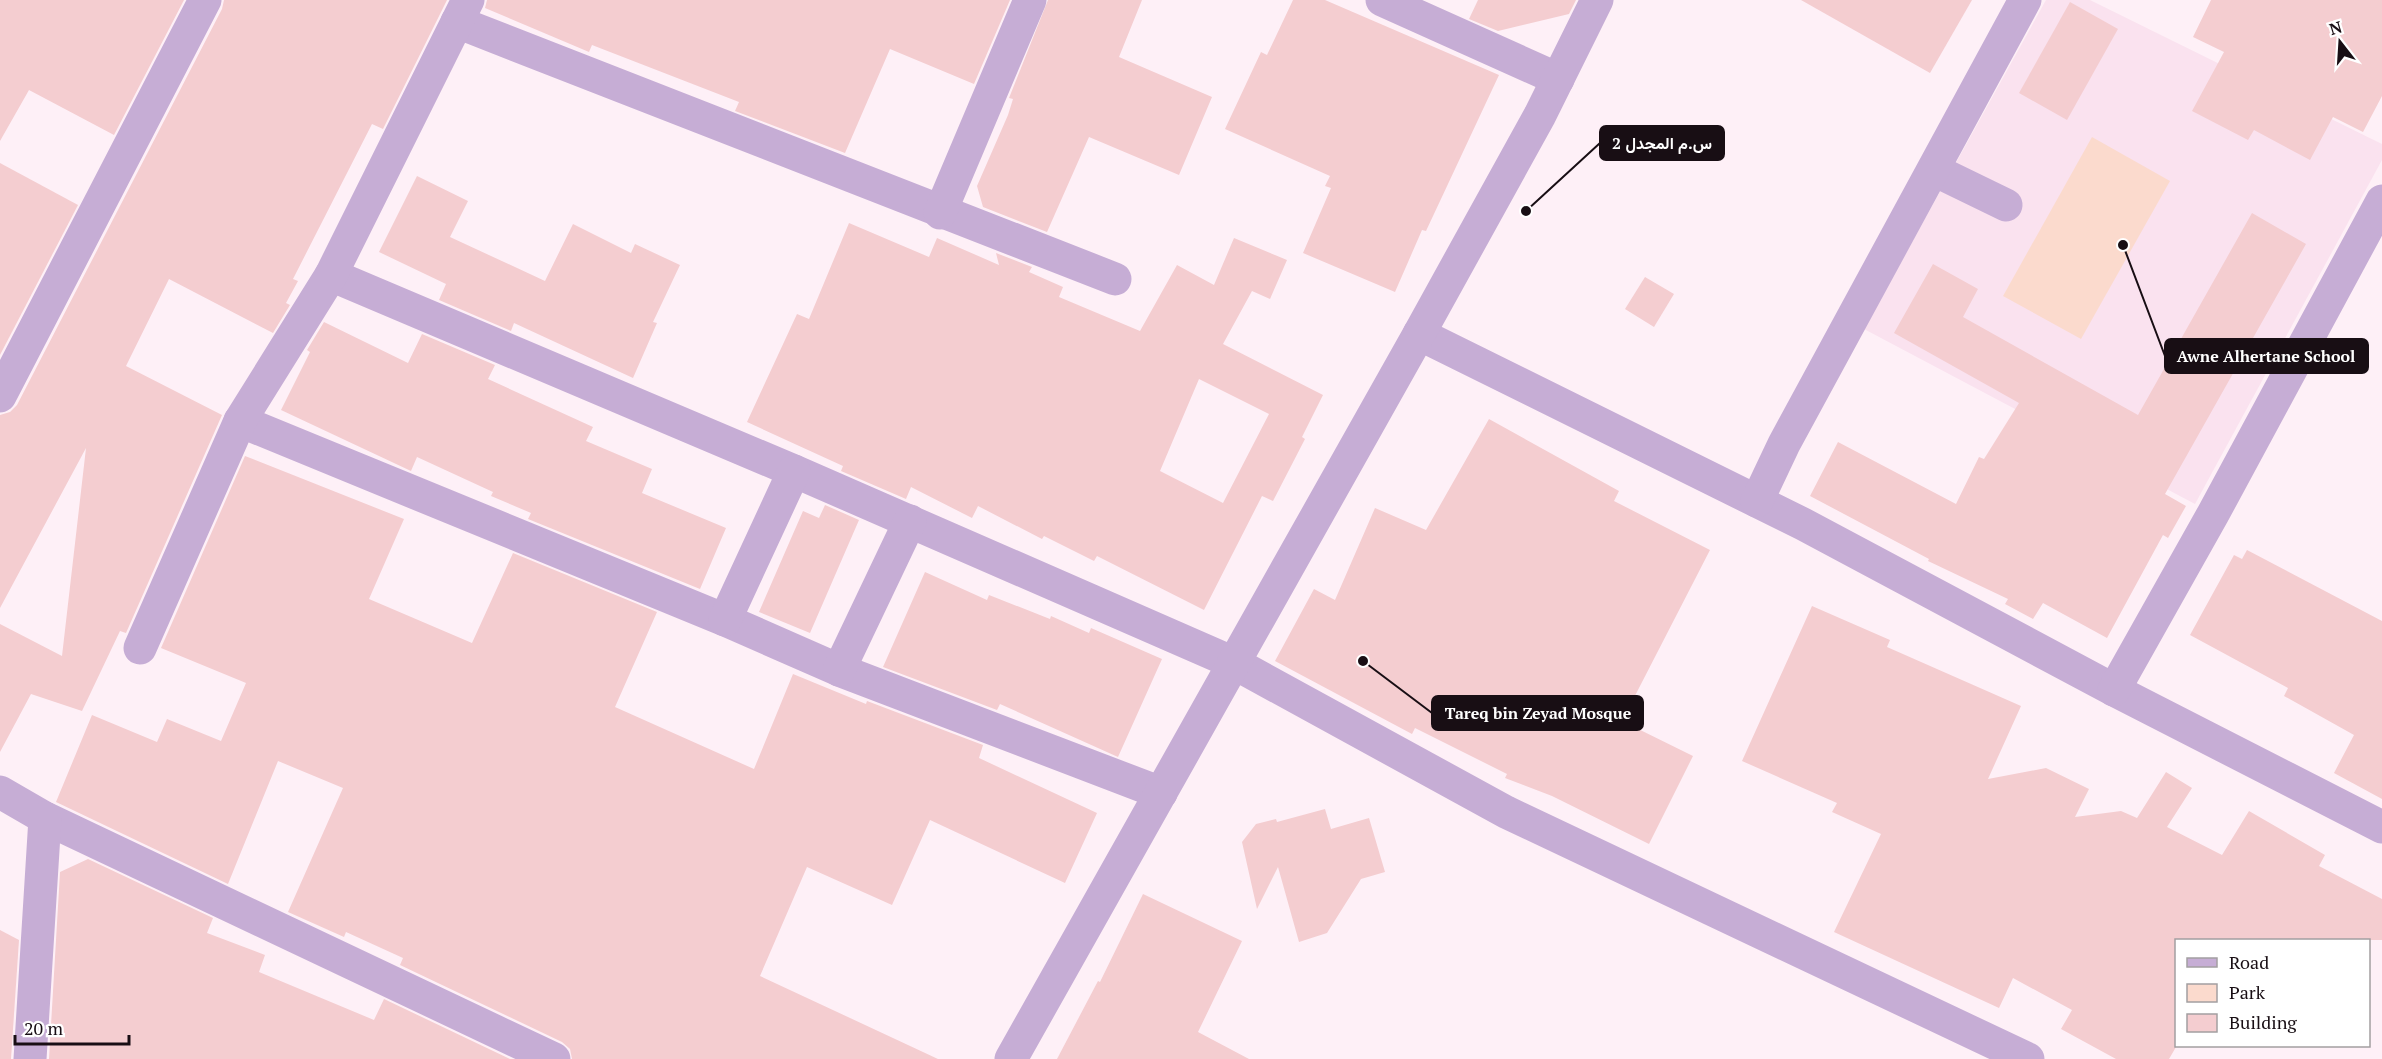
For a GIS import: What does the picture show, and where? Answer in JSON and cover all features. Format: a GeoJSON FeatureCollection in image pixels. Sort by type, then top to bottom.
{"type":"FeatureCollection","features":[{"type":"Feature","properties":{"kind":"street"},"geometry":{"type":"LineString","coordinates":[[0,396],[206,0]]}},
{"type":"Feature","properties":{"kind":"street"},"geometry":{"type":"LineString","coordinates":[[940,213],[1030,0]]}},
{"type":"Feature","properties":{"kind":"street"},"geometry":{"type":"LineString","coordinates":[[1382,0],[1558,79]]}},
{"type":"Feature","properties":{"kind":"street"},"geometry":{"type":"LineString","coordinates":[[1011,1059],[1419,334],[1558,79],[1598,0]]}},
{"type":"Feature","properties":{"kind":"street"},"geometry":{"type":"LineString","coordinates":[[1757,501],[1784,444],[2025,0]]}},
{"type":"Feature","properties":{"kind":"street"},"geometry":{"type":"LineString","coordinates":[[140,648],[240,421],[331,275],[463,11],[940,213],[1115,279]]}},
{"type":"Feature","properties":{"kind":"street"},"geometry":{"type":"LineString","coordinates":[[1934,170],[2006,205]]}},
{"type":"Feature","properties":{"kind":"street"},"geometry":{"type":"LineString","coordinates":[[2114,690],[2213,514],[2382,201]]}},
{"type":"Feature","properties":{"kind":"street"},"geometry":{"type":"LineString","coordinates":[[331,275],[794,471],[1234,663],[1506,812],[2028,1059]]}},
{"type":"Feature","properties":{"kind":"street"},"geometry":{"type":"LineString","coordinates":[[1419,334],[1757,501],[2114,690],[2382,827]]}},
{"type":"Feature","properties":{"kind":"street"},"geometry":{"type":"LineString","coordinates":[[240,421],[725,620],[839,670],[1161,793]]}},
{"type":"Feature","properties":{"kind":"street"},"geometry":{"type":"LineString","coordinates":[[725,620],[794,471]]}},
{"type":"Feature","properties":{"kind":"street"},"geometry":{"type":"LineString","coordinates":[[839,670],[910,521]]}},
{"type":"Feature","properties":{"kind":"street"},"geometry":{"type":"LineString","coordinates":[[0,792],[45,818],[554,1059]]}},
{"type":"Feature","properties":{"kind":"street"},"geometry":{"type":"LineString","coordinates":[[30,1059],[45,818]]}},
{"type":"Feature","properties":{"kind":"shaded area"},"geometry":{"type":"Polygon","coordinates":[[[2046,0],[2090,0],[2382,144],[2382,160],[2195,504],[1864,329],[2046,0]]]}},
{"type":"Feature","properties":{"kind":"green space"},"geometry":{"type":"Polygon","coordinates":[[[2092,137],[2170,181],[2081,339],[2003,296],[2092,137]]]}},
{"type":"Feature","properties":{"kind":"building"},"geometry":{"type":"Polygon","coordinates":[[[0,0],[184,0],[114,135],[29,90],[0,141],[0,0]]]}},
{"type":"Feature","properties":{"kind":"building"},"geometry":{"type":"Polygon","coordinates":[[[224,0],[447,0],[383,129],[372,124],[293,279],[298,281],[286,303],[290,305],[273,333],[169,279],[126,366],[222,415],[126,633],[120,631],[82,711],[31,694],[0,752],[0,624],[62,656],[86,448],[0,608],[0,415],[10,412],[17,405],[222,9],[224,0]]]}},
{"type":"Feature","properties":{"kind":"building"},"geometry":{"type":"Polygon","coordinates":[[[487,0],[1010,0],[974,84],[890,49],[845,153],[735,111],[739,102],[592,45],[589,52],[485,8],[487,0]]]}},
{"type":"Feature","properties":{"kind":"building"},"geometry":{"type":"Polygon","coordinates":[[[1048,0],[1142,0],[1119,57],[1212,97],[1179,175],[1089,137],[1047,232],[983,207],[977,186],[1008,115],[1013,99],[1009,98],[1048,0]]]}},
{"type":"Feature","properties":{"kind":"building"},"geometry":{"type":"Polygon","coordinates":[[[1293,0],[1325,0],[1499,75],[1426,231],[1422,230],[1395,292],[1303,253],[1331,188],[1325,186],[1330,176],[1225,129],[1261,52],[1267,55],[1293,0]]]}},
{"type":"Feature","properties":{"kind":"building"},"geometry":{"type":"Polygon","coordinates":[[[1478,0],[1576,0],[1569,14],[1498,31],[1469,19],[1478,0]]]}},
{"type":"Feature","properties":{"kind":"building"},"geometry":{"type":"Polygon","coordinates":[[[1801,0],[1972,0],[1930,73],[1801,0]]]}},
{"type":"Feature","properties":{"kind":"building"},"geometry":{"type":"Polygon","coordinates":[[[2211,0],[2382,0],[2382,96],[2363,132],[2333,117],[2310,160],[2254,130],[2248,140],[2192,111],[2224,52],[2193,37],[2211,0]]]}},
{"type":"Feature","properties":{"kind":"building"},"geometry":{"type":"Polygon","coordinates":[[[2070,2],[2118,29],[2067,120],[2019,93],[2070,2]]]}},
{"type":"Feature","properties":{"kind":"building"},"geometry":{"type":"Polygon","coordinates":[[[0,163],[78,205],[0,355],[0,163]]]}},
{"type":"Feature","properties":{"kind":"building"},"geometry":{"type":"Polygon","coordinates":[[[417,176],[468,201],[450,237],[545,281],[573,224],[631,253],[635,244],[680,265],[653,322],[657,323],[633,378],[514,323],[511,331],[439,300],[446,284],[379,252],[417,176]]]}},
{"type":"Feature","properties":{"kind":"building"},"geometry":{"type":"Polygon","coordinates":[[[2252,213],[2306,244],[2165,494],[2186,506],[2168,538],[2163,535],[2107,638],[2043,603],[2033,619],[2005,604],[2008,599],[1928,561],[1929,559],[1810,496],[1838,442],[1956,504],[1979,457],[1984,459],[2019,403],[1894,333],[1933,264],[1978,289],[1963,317],[2138,415],[2252,213]]]}},
{"type":"Feature","properties":{"kind":"building"},"geometry":{"type":"Polygon","coordinates":[[[849,223],[929,257],[937,238],[999,265],[996,253],[1032,267],[1029,272],[1063,287],[1059,297],[1140,331],[1177,265],[1214,285],[1234,238],[1287,260],[1270,299],[1252,291],[1223,344],[1323,395],[1302,437],[1305,439],[1273,501],[1262,496],[1204,610],[1097,556],[1094,561],[1044,536],[1042,539],[978,506],[972,518],[911,487],[906,499],[841,471],[843,466],[747,422],[797,314],[809,319],[849,223]],[[1199,379],[1160,471],[1223,503],[1269,414],[1199,379]]]}},
{"type":"Feature","properties":{"kind":"building"},"geometry":{"type":"Polygon","coordinates":[[[1645,277],[1674,294],[1654,327],[1625,309],[1645,277]]]}},
{"type":"Feature","properties":{"kind":"building"},"geometry":{"type":"Polygon","coordinates":[[[324,322],[408,363],[422,334],[495,365],[488,379],[593,427],[586,441],[652,469],[642,493],[726,528],[700,589],[528,519],[531,513],[491,496],[493,492],[417,457],[411,471],[281,410],[310,352],[307,350],[324,322]]]}},
{"type":"Feature","properties":{"kind":"building"},"geometry":{"type":"Polygon","coordinates":[[[1489,419],[1619,491],[1614,501],[1710,550],[1622,721],[1693,756],[1649,844],[1552,796],[1505,778],[1507,774],[1415,728],[1412,734],[1275,661],[1314,589],[1335,600],[1375,508],[1426,530],[1489,419]]]}},
{"type":"Feature","properties":{"kind":"building"},"geometry":{"type":"Polygon","coordinates":[[[245,456],[404,519],[369,599],[472,643],[513,553],[657,612],[615,707],[754,769],[793,674],[866,704],[867,701],[983,745],[979,758],[1097,813],[1065,883],[930,820],[892,905],[807,867],[760,976],[938,1059],[572,1059],[570,1049],[562,1042],[400,965],[403,958],[346,932],[344,937],[288,912],[343,788],[278,761],[228,884],[56,802],[92,715],[157,742],[167,719],[221,741],[246,683],[161,648],[245,456]]]}},
{"type":"Feature","properties":{"kind":"building"},"geometry":{"type":"Polygon","coordinates":[[[825,505],[859,520],[810,633],[759,612],[803,511],[819,518],[825,505]]]}},
{"type":"Feature","properties":{"kind":"building"},"geometry":{"type":"Polygon","coordinates":[[[2247,550],[2382,621],[2382,799],[2334,773],[2354,735],[2284,696],[2288,688],[2190,635],[2234,555],[2242,559],[2247,550]]]}},
{"type":"Feature","properties":{"kind":"building"},"geometry":{"type":"Polygon","coordinates":[[[925,572],[987,600],[989,595],[1050,619],[1051,616],[1089,633],[1091,628],[1162,659],[1118,757],[1000,704],[997,710],[883,667],[925,572]]]}},
{"type":"Feature","properties":{"kind":"building"},"geometry":{"type":"Polygon","coordinates":[[[1812,606],[1890,640],[1887,647],[2021,706],[1988,779],[2046,768],[2089,789],[2075,817],[2121,811],[2137,818],[2166,772],[2192,788],[2167,827],[2222,855],[2249,811],[2325,855],[2319,866],[2382,899],[2382,940],[2175,939],[2176,1047],[2169,1059],[2116,1059],[2061,1029],[2072,1010],[2013,978],[1999,1008],[1834,932],[1881,834],[1832,812],[1837,803],[1742,761],[1812,606]]]}},
{"type":"Feature","properties":{"kind":"building"},"geometry":{"type":"Polygon","coordinates":[[[1325,809],[1331,829],[1369,818],[1385,872],[1361,879],[1327,933],[1299,942],[1278,867],[1257,909],[1242,842],[1256,824],[1276,819],[1277,822],[1325,809]]]}},
{"type":"Feature","properties":{"kind":"building"},"geometry":{"type":"Polygon","coordinates":[[[88,859],[213,918],[207,933],[265,955],[259,972],[374,1020],[384,999],[510,1059],[49,1059],[60,872],[88,859]]]}},
{"type":"Feature","properties":{"kind":"building"},"geometry":{"type":"Polygon","coordinates":[[[1143,894],[1242,941],[1198,1032],[1249,1059],[1057,1059],[1098,981],[1100,982],[1143,894]]]}},
{"type":"Feature","properties":{"kind":"building"},"geometry":{"type":"Polygon","coordinates":[[[0,930],[19,940],[11,1059],[0,1059],[0,930]]]}},
{"type":"Feature","properties":{"kind":"place","name":"س.م المجدل 2"},"geometry":{"type":"Point","coordinates":[1526,211]}},
{"type":"Feature","properties":{"kind":"place","name":"Awne Alhertane School"},"geometry":{"type":"Point","coordinates":[2123,245]}},
{"type":"Feature","properties":{"kind":"place","name":"Tareq bin Zeyad Mosque"},"geometry":{"type":"Point","coordinates":[1363,661]}}]}
